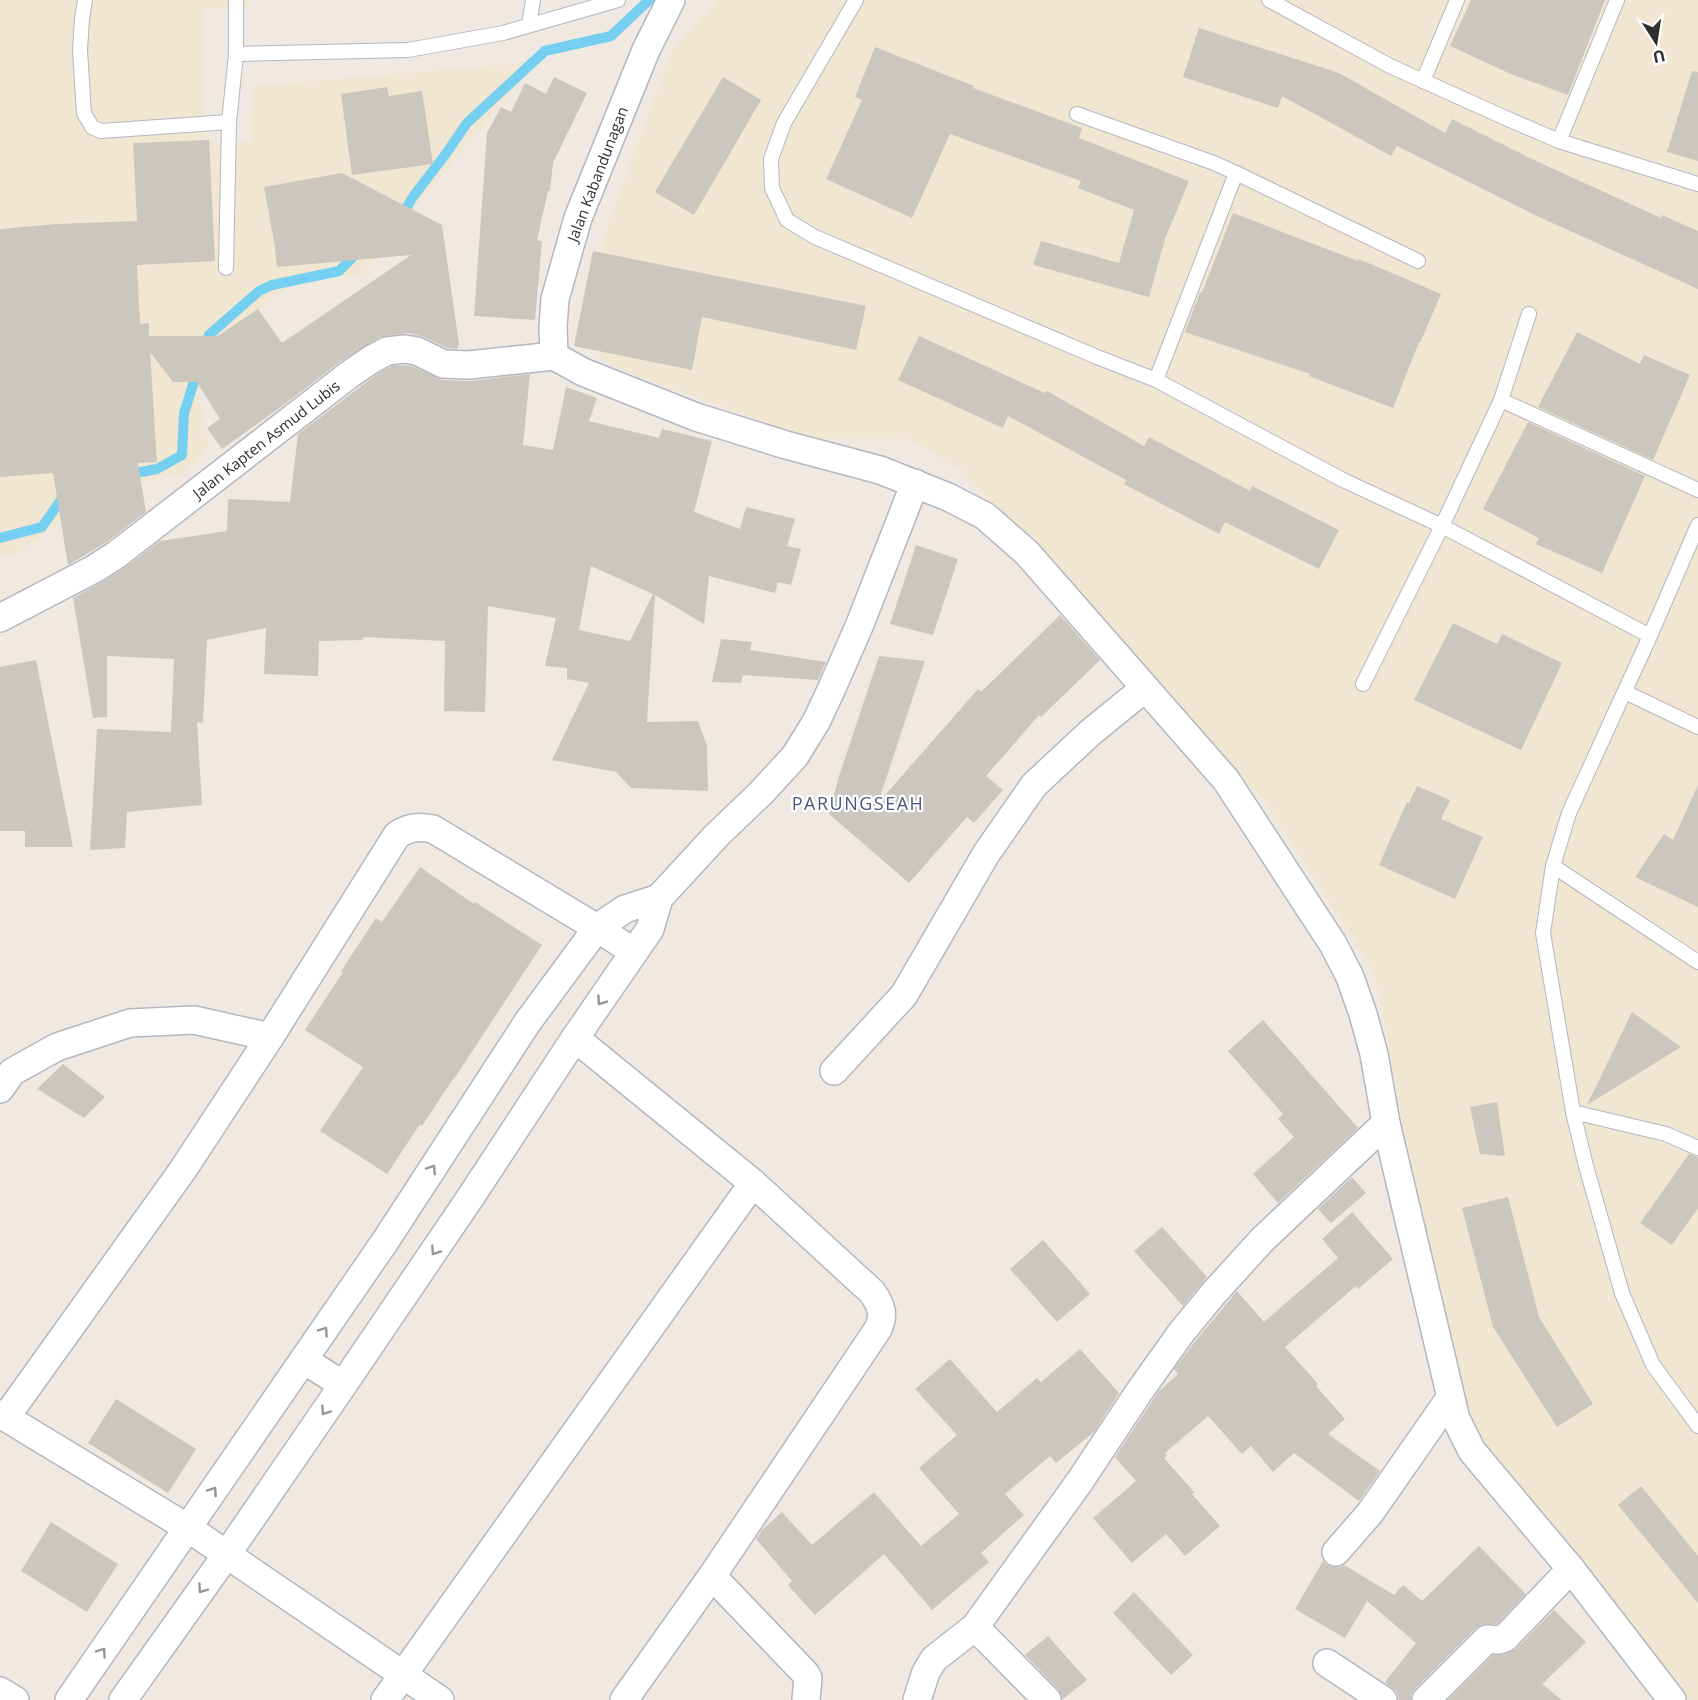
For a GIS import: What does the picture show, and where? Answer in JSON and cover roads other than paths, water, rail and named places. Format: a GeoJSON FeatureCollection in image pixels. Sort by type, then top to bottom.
{"type":"FeatureCollection","features":[{"type":"Feature","properties":{"kind":"street","name":"Jalan Kabandunagan"},"geometry":{"type":"LineString","coordinates":[[555,356],[553,327],[555,299],[578,218],[646,50],[671,0]]}},
{"type":"Feature","properties":{"kind":"street","name":"Jalan Kapten Asmud Lubis"},"geometry":{"type":"LineString","coordinates":[[0,618],[94,569],[116,555],[350,374],[387,351],[405,349],[417,351],[443,364],[469,365],[555,356]]}},
{"type":"Feature","properties":{"kind":"street"},"geometry":{"type":"LineString","coordinates":[[555,356],[583,372],[696,417],[786,445],[880,470],[948,497],[985,516],[1027,554],[1226,780],[1333,944],[1350,977],[1374,1054],[1386,1123],[1456,1419],[1472,1450],[1571,1569],[1672,1700]]}},
{"type":"Feature","properties":{"kind":"street"},"geometry":{"type":"LineString","coordinates":[[123,1700],[343,1385],[650,929],[659,898],[795,756],[816,722],[860,624],[915,483]]}},
{"type":"Feature","properties":{"kind":"street"},"geometry":{"type":"LineString","coordinates":[[834,1071],[904,995],[986,854],[1034,785],[1091,732],[1145,688]]}},
{"type":"Feature","properties":{"kind":"street"},"geometry":{"type":"LineString","coordinates":[[440,1700],[188,1528],[3,1415],[182,1171],[270,1037],[397,835],[405,830],[422,826],[433,829],[634,952]]}},
{"type":"Feature","properties":{"kind":"street"},"geometry":{"type":"LineString","coordinates":[[69,1700],[386,1240],[526,1023],[597,928],[626,909],[659,898]]}},
{"type":"Feature","properties":{"kind":"street"},"geometry":{"type":"LineString","coordinates":[[0,1089],[12,1072],[57,1047],[130,1023],[194,1020],[270,1037]]}},
{"type":"Feature","properties":{"kind":"street"},"geometry":{"type":"LineString","coordinates":[[575,1038],[753,1183],[872,1292],[882,1311],[878,1329],[712,1576],[624,1700]]}},
{"type":"Feature","properties":{"kind":"street"},"geometry":{"type":"LineString","coordinates":[[917,1700],[926,1672],[934,1659],[975,1627],[1080,1481],[1187,1325],[1262,1240],[1386,1123]]}},
{"type":"Feature","properties":{"kind":"street"},"geometry":{"type":"LineString","coordinates":[[385,1700],[753,1183]]}},
{"type":"Feature","properties":{"kind":"street"},"geometry":{"type":"LineString","coordinates":[[304,1360],[343,1385]]}},
{"type":"Feature","properties":{"kind":"street"},"geometry":{"type":"LineString","coordinates":[[1336,1552],[1370,1513],[1450,1398]]}},
{"type":"Feature","properties":{"kind":"street"},"geometry":{"type":"LineString","coordinates":[[1426,1700],[1487,1639],[1505,1638],[1571,1569]]}},
{"type":"Feature","properties":{"kind":"street"},"geometry":{"type":"LineString","coordinates":[[712,1576],[805,1673],[808,1678],[806,1700]]}},
{"type":"Feature","properties":{"kind":"street"},"geometry":{"type":"LineString","coordinates":[[975,1627],[1047,1700]]}},
{"type":"Feature","properties":{"kind":"street"},"geometry":{"type":"LineString","coordinates":[[1328,1663],[1383,1700]]}},
{"type":"Feature","properties":{"kind":"street"},"geometry":{"type":"LineString","coordinates":[[0,1691],[15,1700]]}},
{"type":"Feature","properties":{"kind":"lane"},"geometry":{"type":"LineString","coordinates":[[85,0],[80,50],[84,113],[92,127],[101,131],[229,122]]}},
{"type":"Feature","properties":{"kind":"lane"},"geometry":{"type":"LineString","coordinates":[[226,268],[229,122],[236,54],[236,0]]}},
{"type":"Feature","properties":{"kind":"lane"},"geometry":{"type":"LineString","coordinates":[[530,26],[532,0]]}},
{"type":"Feature","properties":{"kind":"lane"},"geometry":{"type":"LineString","coordinates":[[236,54],[408,50],[503,33],[618,0]]}},
{"type":"Feature","properties":{"kind":"lane"},"geometry":{"type":"LineString","coordinates":[[856,0],[784,123],[771,159],[772,189],[788,220],[815,237],[1156,380],[1343,480],[1442,526],[1650,636]]}},
{"type":"Feature","properties":{"kind":"lane"},"geometry":{"type":"LineString","coordinates":[[1269,0],[1390,66],[1559,141],[1698,184]]}},
{"type":"Feature","properties":{"kind":"lane"},"geometry":{"type":"LineString","coordinates":[[1423,81],[1457,0]]}},
{"type":"Feature","properties":{"kind":"lane"},"geometry":{"type":"LineString","coordinates":[[1559,141],[1617,0]]}},
{"type":"Feature","properties":{"kind":"lane"},"geometry":{"type":"LineString","coordinates":[[1077,114],[1214,163],[1418,261]]}},
{"type":"Feature","properties":{"kind":"lane"},"geometry":{"type":"LineString","coordinates":[[1156,380],[1236,173]]}},
{"type":"Feature","properties":{"kind":"lane"},"geometry":{"type":"LineString","coordinates":[[1363,684],[1442,526],[1501,400],[1529,314]]}},
{"type":"Feature","properties":{"kind":"lane"},"geometry":{"type":"LineString","coordinates":[[1501,400],[1698,490]]}},
{"type":"Feature","properties":{"kind":"lane"},"geometry":{"type":"LineString","coordinates":[[1698,525],[1569,813],[1553,866],[1543,933],[1573,1112],[1622,1293],[1653,1365],[1698,1426]]}},
{"type":"Feature","properties":{"kind":"lane"},"geometry":{"type":"LineString","coordinates":[[1625,692],[1698,727]]}},
{"type":"Feature","properties":{"kind":"lane"},"geometry":{"type":"LineString","coordinates":[[1553,866],[1698,962]]}},
{"type":"Feature","properties":{"kind":"lane"},"geometry":{"type":"LineString","coordinates":[[1573,1112],[1666,1134],[1698,1148]]}},
{"type":"Feature","properties":{"kind":"waterway"},"geometry":{"type":"LineString","coordinates":[[398,217],[404,213],[412,198],[467,123],[545,51],[611,36],[649,0]]}},
{"type":"Feature","properties":{"kind":"waterway"},"geometry":{"type":"LineString","coordinates":[[205,348],[209,335],[259,291],[272,285],[339,271],[359,251]]}},
{"type":"Feature","properties":{"kind":"waterway"},"geometry":{"type":"LineString","coordinates":[[125,475],[157,469],[182,455],[184,413],[198,369]]}},
{"type":"Feature","properties":{"kind":"waterway"},"geometry":{"type":"LineString","coordinates":[[0,538],[42,527],[65,494]]}},
{"type":"Feature","properties":{"kind":"district","name":"PARUNGSEAH"},"geometry":{"type":"Point","coordinates":[858,803]}}]}
